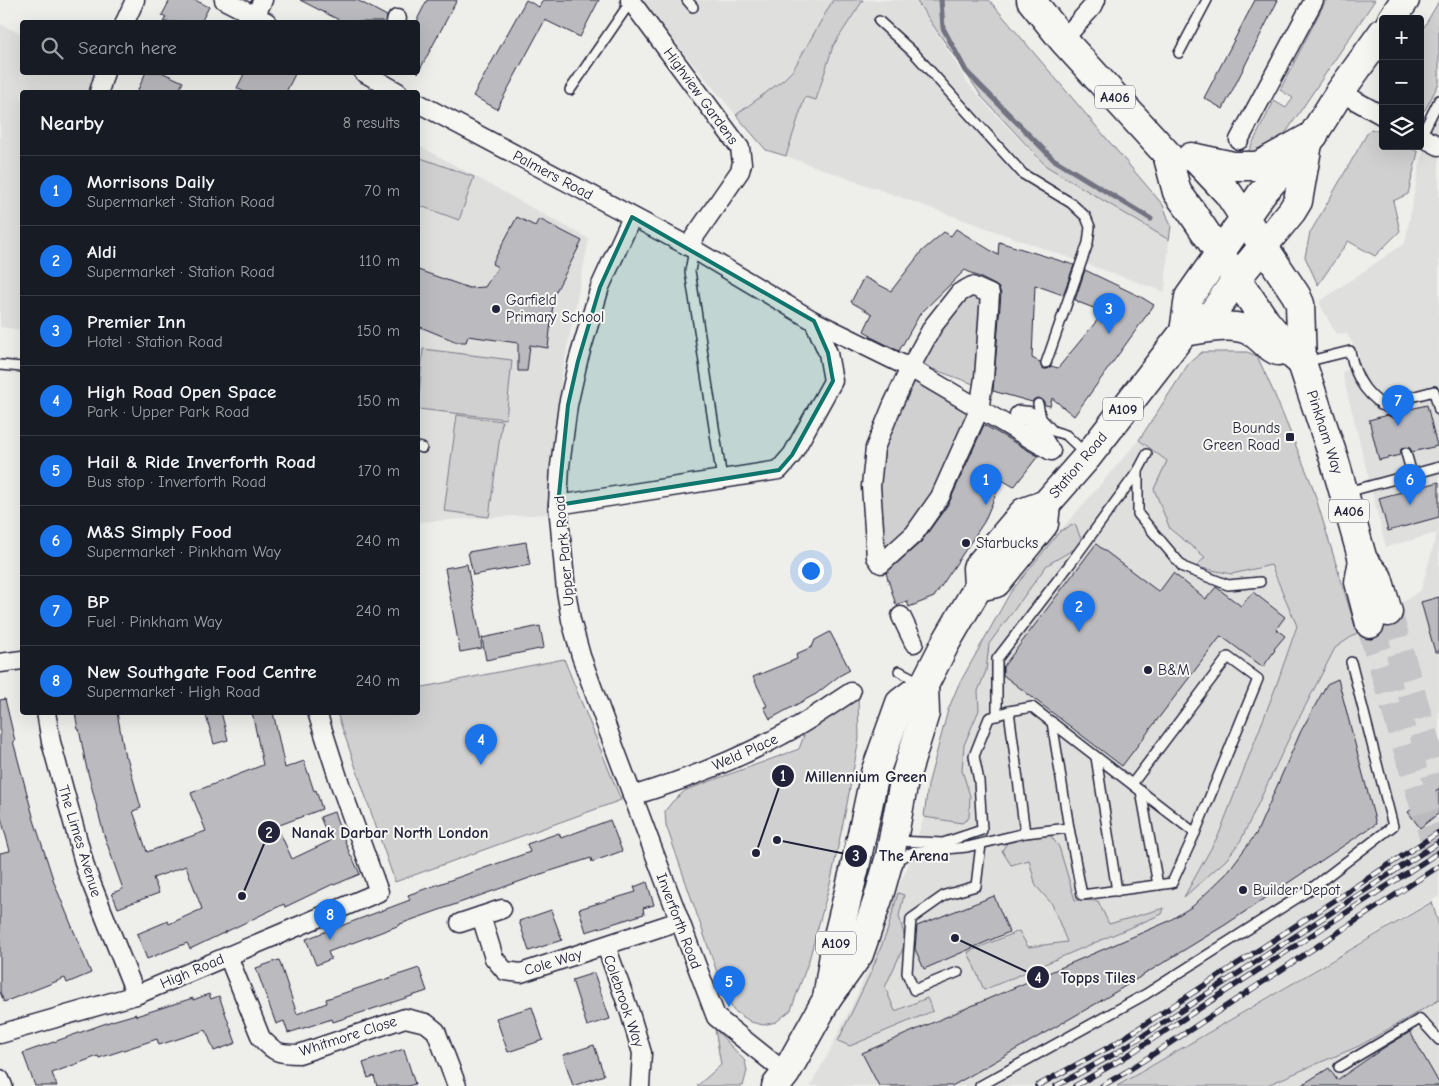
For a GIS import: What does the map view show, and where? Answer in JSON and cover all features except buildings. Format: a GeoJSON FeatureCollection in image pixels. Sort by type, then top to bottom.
{"type":"FeatureCollection","features":[{"type":"Feature","properties":{"kind":"main road","name":"A406"},"geometry":{"type":"LineString","coordinates":[[1031,0],[1063,40],[1167,154],[1177,192],[1237,278]]}},
{"type":"Feature","properties":{"kind":"main road"},"geometry":{"type":"LineString","coordinates":[[1395,15],[1405,0]]}},
{"type":"Feature","properties":{"kind":"main road","name":"A109"},"geometry":{"type":"LineString","coordinates":[[1220,253],[1262,193],[1311,139],[1340,92],[1379,38]]}},
{"type":"Feature","properties":{"kind":"main road"},"geometry":{"type":"LineString","coordinates":[[1167,154],[1233,166],[1258,166],[1311,139]]}},
{"type":"Feature","properties":{"kind":"main road","name":"A109"},"geometry":{"type":"LineString","coordinates":[[1237,278],[1292,211],[1298,201],[1311,139]]}},
{"type":"Feature","properties":{"kind":"main road"},"geometry":{"type":"LineString","coordinates":[[1195,158],[1228,193],[1245,219],[1260,251],[1269,295],[1281,315],[1294,355]]}},
{"type":"Feature","properties":{"kind":"main road","name":"Station Road"},"geometry":{"type":"LineString","coordinates":[[1184,332],[1189,297],[1220,253]]}},
{"type":"Feature","properties":{"kind":"main road","name":"Station Road"},"geometry":{"type":"LineString","coordinates":[[827,1000],[835,948],[875,773],[900,703],[924,685],[944,644],[978,587],[976,568],[1024,512],[1046,504],[1088,456],[1184,332],[1214,313],[1237,278]]}},
{"type":"Feature","properties":{"kind":"main road","name":"Pinkham Way"},"geometry":{"type":"LineString","coordinates":[[1237,278],[1266,322],[1294,355],[1335,462],[1363,560],[1378,578],[1379,618]]}},
{"type":"Feature","properties":{"kind":"main road"},"geometry":{"type":"LineString","coordinates":[[1184,332],[1216,327],[1239,328],[1251,331],[1273,349],[1294,355]]}},
{"type":"Feature","properties":{"kind":"main road","name":"Station Road"},"geometry":{"type":"LineString","coordinates":[[779,1083],[827,1000],[859,954],[878,899],[892,848],[904,781],[926,713],[924,685]]}},
{"type":"Feature","properties":{"kind":"main road"},"geometry":{"type":"LineString","coordinates":[[855,867],[873,862],[878,840],[892,848]]}},
{"type":"Feature","properties":{"kind":"street"},"geometry":{"type":"LineString","coordinates":[[126,20],[135,0]]}},
{"type":"Feature","properties":{"kind":"street"},"geometry":{"type":"LineString","coordinates":[[224,0],[261,19],[263,0]]}},
{"type":"Feature","properties":{"kind":"street","name":"Highview Gardens"},"geometry":{"type":"LineString","coordinates":[[631,0],[740,148],[742,163],[740,171],[691,248]]}},
{"type":"Feature","properties":{"kind":"street"},"geometry":{"type":"LineString","coordinates":[[1063,40],[1093,6],[1096,0]]}},
{"type":"Feature","properties":{"kind":"street"},"geometry":{"type":"LineString","coordinates":[[1239,140],[1314,0]]}},
{"type":"Feature","properties":{"kind":"street"},"geometry":{"type":"LineString","coordinates":[[100,90],[104,75]]}},
{"type":"Feature","properties":{"kind":"street"},"geometry":{"type":"LineString","coordinates":[[369,75],[389,90]]}},
{"type":"Feature","properties":{"kind":"street"},"geometry":{"type":"LineString","coordinates":[[1340,92],[1379,114]]}},
{"type":"Feature","properties":{"kind":"street","name":"Palmers Road"},"geometry":{"type":"LineString","coordinates":[[420,104],[691,248],[814,321],[910,368],[979,410],[1051,452],[1029,416],[979,410]]}},
{"type":"Feature","properties":{"kind":"street"},"geometry":{"type":"LineString","coordinates":[[1424,138],[1439,146]]}},
{"type":"Feature","properties":{"kind":"street","name":"Upper Park Road"},"geometry":{"type":"LineString","coordinates":[[632,217],[600,287],[578,361],[568,405],[560,466],[558,505],[571,620],[581,656],[632,796]]}},
{"type":"Feature","properties":{"kind":"street"},"geometry":{"type":"LineString","coordinates":[[972,286],[990,294],[984,378],[979,410],[940,497],[914,534],[881,564],[876,557],[871,486],[875,448],[910,368],[933,326],[959,293],[972,286]]}},
{"type":"Feature","properties":{"kind":"street"},"geometry":{"type":"LineString","coordinates":[[558,505],[780,470],[792,455],[833,381],[828,353],[814,321]]}},
{"type":"Feature","properties":{"kind":"street"},"geometry":{"type":"LineString","coordinates":[[901,616],[914,643]]}},
{"type":"Feature","properties":{"kind":"street"},"geometry":{"type":"LineString","coordinates":[[0,663],[20,660]]}},
{"type":"Feature","properties":{"kind":"street","name":"Weld Place"},"geometry":{"type":"LineString","coordinates":[[632,796],[657,789],[732,760],[784,734],[851,692]]}},
{"type":"Feature","properties":{"kind":"street","name":"The Limes Avenue"},"geometry":{"type":"LineString","coordinates":[[47,715],[86,870],[136,995]]}},
{"type":"Feature","properties":{"kind":"street","name":"High Road"},"geometry":{"type":"LineString","coordinates":[[0,1034],[136,995],[379,892],[341,787],[318,715]]}},
{"type":"Feature","properties":{"kind":"street","name":"Inverforth Road"},"geometry":{"type":"LineString","coordinates":[[632,796],[716,1017],[779,1083]]}},
{"type":"Feature","properties":{"kind":"street"},"geometry":{"type":"LineString","coordinates":[[460,923],[502,910]]}},
{"type":"Feature","properties":{"kind":"street","name":"Cole Way"},"geometry":{"type":"LineString","coordinates":[[481,916],[494,958],[506,971],[521,973],[679,921]]}},
{"type":"Feature","properties":{"kind":"street","name":"Colebrook Way"},"geometry":{"type":"LineString","coordinates":[[606,946],[642,1053],[640,1086]]}},
{"type":"Feature","properties":{"kind":"street","name":"Whitmore Close"},"geometry":{"type":"LineString","coordinates":[[228,956],[261,1038],[270,1048],[283,1054],[299,1054],[405,1018],[415,1019],[426,1023],[436,1031],[457,1086]]}},
{"type":"Feature","properties":{"kind":"street"},"geometry":{"type":"LineString","coordinates":[[0,1078],[3,1086]]}},
{"type":"Feature","properties":{"kind":"lane"},"geometry":{"type":"LineString","coordinates":[[570,90],[631,0]]}},
{"type":"Feature","properties":{"kind":"lane"},"geometry":{"type":"LineString","coordinates":[[1179,53],[1207,0]]}},
{"type":"Feature","properties":{"kind":"lane"},"geometry":{"type":"LineString","coordinates":[[879,21],[915,54],[1023,174],[1071,203],[1086,217],[1090,227],[1088,243],[1046,363]]}},
{"type":"Feature","properties":{"kind":"lane"},"geometry":{"type":"LineString","coordinates":[[1424,130],[1439,100]]}},
{"type":"Feature","properties":{"kind":"lane"},"geometry":{"type":"LineString","coordinates":[[691,248],[690,271],[722,479]]}},
{"type":"Feature","properties":{"kind":"lane"},"geometry":{"type":"LineString","coordinates":[[1294,355],[1350,351],[1353,368],[1360,382],[1382,405],[1396,413]]}},
{"type":"Feature","properties":{"kind":"lane"},"geometry":{"type":"LineString","coordinates":[[0,365],[20,367]]}},
{"type":"Feature","properties":{"kind":"lane"},"geometry":{"type":"LineString","coordinates":[[1382,405],[1434,392],[1439,410]]}},
{"type":"Feature","properties":{"kind":"lane"},"geometry":{"type":"LineString","coordinates":[[1038,404],[1041,418],[1054,431],[1066,435],[1088,456]]}},
{"type":"Feature","properties":{"kind":"lane"},"geometry":{"type":"LineString","coordinates":[[1406,453],[1410,467],[1406,476]]}},
{"type":"Feature","properties":{"kind":"lane"},"geometry":{"type":"LineString","coordinates":[[997,716],[997,659],[1070,564],[1138,471],[1147,454]]}},
{"type":"Feature","properties":{"kind":"lane"},"geometry":{"type":"LineString","coordinates":[[1343,493],[1439,467]]}},
{"type":"Feature","properties":{"kind":"lane"},"geometry":{"type":"LineString","coordinates":[[1138,471],[1138,514],[1183,567],[1228,585],[1260,582]]}},
{"type":"Feature","properties":{"kind":"lane"},"geometry":{"type":"LineString","coordinates":[[1052,722],[1082,896],[1172,883],[1195,833],[1258,679],[1228,657],[1132,784]]}},
{"type":"Feature","properties":{"kind":"lane"},"geometry":{"type":"LineString","coordinates":[[980,1086],[1146,994],[1308,890],[1392,826],[1351,662]]}},
{"type":"Feature","properties":{"kind":"lane"},"geometry":{"type":"LineString","coordinates":[[899,671],[924,685]]}},
{"type":"Feature","properties":{"kind":"lane"},"geometry":{"type":"LineString","coordinates":[[892,848],[942,843],[982,830],[979,781],[974,756],[989,718],[1009,711],[1032,707],[1195,833]]}},
{"type":"Feature","properties":{"kind":"lane"},"geometry":{"type":"LineString","coordinates":[[1009,711],[1025,833]]}},
{"type":"Feature","properties":{"kind":"lane"},"geometry":{"type":"LineString","coordinates":[[1096,756],[1117,891]]}},
{"type":"Feature","properties":{"kind":"lane"},"geometry":{"type":"LineString","coordinates":[[1141,791],[1158,885]]}},
{"type":"Feature","properties":{"kind":"lane"},"geometry":{"type":"LineString","coordinates":[[892,848],[903,857],[914,852],[967,848],[1025,833],[1069,828]]}},
{"type":"Feature","properties":{"kind":"lane"},"geometry":{"type":"LineString","coordinates":[[958,972],[914,990],[907,973],[911,919],[945,895],[976,886],[980,844]]}},
{"type":"Feature","properties":{"kind":"lane"},"geometry":{"type":"LineString","coordinates":[[1339,1067],[1420,1019],[1439,1040]]}},
{"type":"Feature","properties":{"kind":"highlighted area"},"geometry":{"type":"Polygon","coordinates":[[[632,217],[814,321],[828,353],[833,381],[792,455],[779,470],[558,505],[568,405],[578,361],[600,287],[632,217]]]}},
{"type":"Feature","properties":{"kind":"shaded area"},"geometry":{"type":"Polygon","coordinates":[[[639,0],[833,0],[793,70],[783,80],[736,115],[639,0]]]}},
{"type":"Feature","properties":{"kind":"shaded area"},"geometry":{"type":"Polygon","coordinates":[[[833,0],[863,0],[833,46],[816,100],[805,97],[786,156],[766,150],[736,115],[783,80],[793,70],[833,0]]]}},
{"type":"Feature","properties":{"kind":"shaded area"},"geometry":{"type":"Polygon","coordinates":[[[863,0],[917,0],[967,82],[1045,166],[1169,240],[1165,292],[786,156],[805,97],[816,100],[833,46],[863,0]]]}},
{"type":"Feature","properties":{"kind":"shaded area"},"geometry":{"type":"Polygon","coordinates":[[[916,0],[989,0],[1163,205],[1171,226],[1169,240],[1046,166],[982,97],[916,0]]]}},
{"type":"Feature","properties":{"kind":"shaded area"},"geometry":{"type":"Polygon","coordinates":[[[1326,0],[1375,0],[1287,131],[1268,150],[1248,152],[1274,101],[1286,108],[1293,98],[1280,90],[1326,0]]]}},
{"type":"Feature","properties":{"kind":"shaded area"},"geometry":{"type":"Polygon","coordinates":[[[1439,1],[1439,83],[1424,110],[1424,60],[1424,27],[1439,1]]]}},
{"type":"Feature","properties":{"kind":"shaded area"},"geometry":{"type":"Polygon","coordinates":[[[0,24],[20,33],[20,75],[93,75],[90,90],[20,90],[20,330],[0,327],[0,24]]]}},
{"type":"Feature","properties":{"kind":"shaded area"},"geometry":{"type":"Polygon","coordinates":[[[1439,104],[1439,896],[1117,1086],[810,1086],[857,995],[883,933],[897,888],[906,871],[924,817],[928,785],[948,710],[958,686],[1010,593],[1060,531],[1139,440],[1167,461],[1170,529],[1205,557],[1196,566],[1232,574],[1271,565],[1297,626],[1275,689],[1219,834],[1185,896],[1241,840],[1291,734],[1335,648],[1421,590],[1437,533],[1386,547],[1342,372],[1361,366],[1358,353],[1347,334],[1335,333],[1319,302],[1405,243],[1419,168],[1434,114],[1439,104]]]}},
{"type":"Feature","properties":{"kind":"shaded area"},"geometry":{"type":"Polygon","coordinates":[[[1371,129],[1379,132],[1379,150],[1414,150],[1418,152],[1408,194],[1393,201],[1400,231],[1375,256],[1348,241],[1318,285],[1305,257],[1310,233],[1371,129]]]}},
{"type":"Feature","properties":{"kind":"shaded area","name":"Garfield Primary School"},"geometry":{"type":"Polygon","coordinates":[[[420,146],[589,239],[561,379],[563,442],[548,514],[420,522],[420,146]]]}},
{"type":"Feature","properties":{"kind":"shaded area"},"geometry":{"type":"Polygon","coordinates":[[[420,158],[474,177],[459,220],[420,206],[420,158]]]}},
{"type":"Feature","properties":{"kind":"shaded area"},"geometry":{"type":"Polygon","coordinates":[[[966,289],[979,295],[984,305],[979,386],[922,365],[947,310],[966,289]]]}},
{"type":"Feature","properties":{"kind":"shaded area"},"geometry":{"type":"Polygon","coordinates":[[[423,349],[512,360],[506,419],[420,409],[423,349]]]}},
{"type":"Feature","properties":{"kind":"shaded area"},"geometry":{"type":"Polygon","coordinates":[[[1202,352],[1247,352],[1257,356],[1312,485],[1357,633],[1335,648],[1291,734],[1241,840],[1226,860],[1184,897],[1219,834],[1275,689],[1297,626],[1271,565],[1232,574],[1196,567],[1205,557],[1170,529],[1154,489],[1167,461],[1139,440],[1189,363],[1202,352]]]}},
{"type":"Feature","properties":{"kind":"shaded area"},"geometry":{"type":"Polygon","coordinates":[[[915,381],[975,414],[930,511],[879,560],[873,475],[907,386],[915,381]]]}},
{"type":"Feature","properties":{"kind":"shaded area"},"geometry":{"type":"Polygon","coordinates":[[[457,415],[502,421],[489,517],[444,511],[457,415]]]}},
{"type":"Feature","properties":{"kind":"shaded area"},"geometry":{"type":"Polygon","coordinates":[[[1075,524],[1083,544],[1047,565],[989,644],[986,671],[978,691],[979,710],[964,745],[962,770],[970,796],[969,818],[962,823],[924,817],[928,785],[948,710],[958,686],[1010,593],[1060,531],[1075,524]]]}},
{"type":"Feature","properties":{"kind":"shaded area"},"geometry":{"type":"Polygon","coordinates":[[[564,659],[621,800],[395,882],[338,715],[420,715],[420,688],[564,659]]]}},
{"type":"Feature","properties":{"kind":"shaded area"},"geometry":{"type":"Polygon","coordinates":[[[858,695],[859,739],[847,804],[831,880],[809,960],[791,1010],[776,1022],[763,1025],[751,1022],[733,1010],[720,981],[666,825],[665,811],[686,790],[799,749],[807,727],[858,695]]]}},
{"type":"Feature","properties":{"kind":"shaded area"},"geometry":{"type":"Polygon","coordinates":[[[1050,835],[1059,847],[1075,900],[1098,901],[1109,924],[1164,908],[1162,914],[984,990],[968,952],[1019,931],[1028,947],[1067,942],[1052,904],[1036,886],[1029,860],[1011,865],[1002,851],[1008,841],[1050,835]]]}},
{"type":"Feature","properties":{"kind":"shaded area"},"geometry":{"type":"Polygon","coordinates":[[[898,893],[904,895],[899,916],[906,942],[885,987],[895,1011],[927,998],[933,1011],[850,1046],[838,1041],[871,972],[887,932],[898,893]]]}},
{"type":"Feature","properties":{"kind":"shaded area"},"geometry":{"type":"Polygon","coordinates":[[[1432,902],[1439,926],[1439,1000],[1359,1046],[1265,1086],[1117,1086],[1432,902]]]}},
{"type":"Feature","properties":{"kind":"shaded area"},"geometry":{"type":"Polygon","coordinates":[[[1439,1000],[1439,1086],[1265,1086],[1359,1046],[1439,1000]]]}},
{"type":"Feature","properties":{"kind":"shaded area"},"geometry":{"type":"Polygon","coordinates":[[[715,1029],[745,1061],[747,1071],[743,1086],[697,1086],[721,1065],[715,1029]]]}},
{"type":"Feature","properties":{"kind":"waterway"},"geometry":{"type":"LineString","coordinates":[[941,0],[943,28],[966,71],[1053,159],[1151,219]]}},
{"type":"Feature","properties":{"kind":"tunnel"},"geometry":{"type":"LineString","coordinates":[[1388,612],[1439,788]]}},
{"type":"Feature","properties":{"kind":"tunnel"},"geometry":{"type":"LineString","coordinates":[[1370,624],[1439,856]]}},
{"type":"Feature","properties":{"kind":"railway"},"geometry":{"type":"LineString","coordinates":[[1037,1086],[1113,1045],[1439,832]]}},
{"type":"Feature","properties":{"kind":"railway"},"geometry":{"type":"LineString","coordinates":[[1056,1086],[1118,1052],[1439,842]]}},
{"type":"Feature","properties":{"kind":"railway"},"geometry":{"type":"LineString","coordinates":[[1075,1086],[1122,1059],[1439,852]]}},
{"type":"Feature","properties":{"kind":"railway"},"geometry":{"type":"LineString","coordinates":[[1102,1086],[1439,866]]}},
{"type":"Feature","properties":{"kind":"place","name":"Garfield Primary School"},"geometry":{"type":"Point","coordinates":[496,309]}},
{"type":"Feature","properties":{"kind":"place","name":"Premier Inn"},"geometry":{"type":"Point","coordinates":[1109,334]}},
{"type":"Feature","properties":{"kind":"place","name":"BP"},"geometry":{"type":"Point","coordinates":[1398,426]}},
{"type":"Feature","properties":{"kind":"place","name":"Bounds Green Road"},"geometry":{"type":"Point","coordinates":[1290,437]}},
{"type":"Feature","properties":{"kind":"place","name":"Morrisons Daily"},"geometry":{"type":"Point","coordinates":[986,505]}},
{"type":"Feature","properties":{"kind":"place","name":"M&S Simply Food"},"geometry":{"type":"Point","coordinates":[1410,505]}},
{"type":"Feature","properties":{"kind":"place","name":"Starbucks"},"geometry":{"type":"Point","coordinates":[966,543]}},
{"type":"Feature","properties":{"kind":"place","name":"Aldi"},"geometry":{"type":"Point","coordinates":[1079,632]}},
{"type":"Feature","properties":{"kind":"place","name":"B&M"},"geometry":{"type":"Point","coordinates":[1148,670]}},
{"type":"Feature","properties":{"kind":"place","name":"High Road Open Space"},"geometry":{"type":"Point","coordinates":[481,765]}},
{"type":"Feature","properties":{"kind":"place","name":"The Arena"},"geometry":{"type":"Point","coordinates":[777,840]}},
{"type":"Feature","properties":{"kind":"place","name":"Millennium Green"},"geometry":{"type":"Point","coordinates":[756,853]}},
{"type":"Feature","properties":{"kind":"place","name":"Builder Depot"},"geometry":{"type":"Point","coordinates":[1243,890]}},
{"type":"Feature","properties":{"kind":"place","name":"Nanak Darbar North London"},"geometry":{"type":"Point","coordinates":[242,896]}},
{"type":"Feature","properties":{"kind":"place","name":"Topps Tiles"},"geometry":{"type":"Point","coordinates":[955,938]}},
{"type":"Feature","properties":{"kind":"place","name":"New Southgate Food Centre"},"geometry":{"type":"Point","coordinates":[330,940]}},
{"type":"Feature","properties":{"kind":"place","name":"Hail & Ride Inverforth Road"},"geometry":{"type":"Point","coordinates":[729,1007]}}]}
